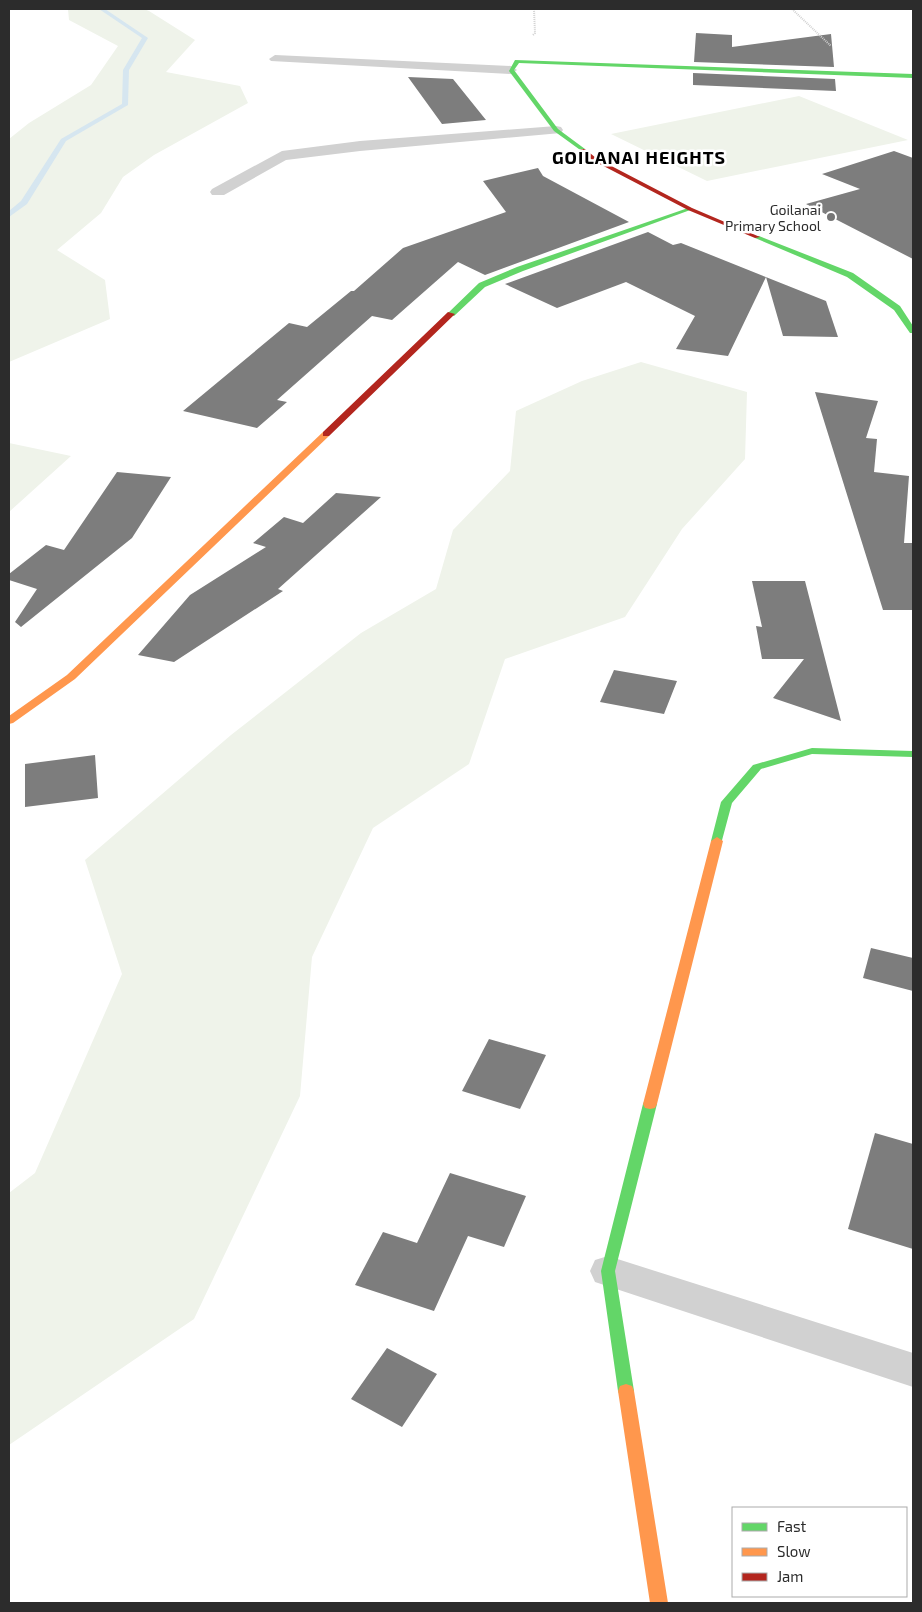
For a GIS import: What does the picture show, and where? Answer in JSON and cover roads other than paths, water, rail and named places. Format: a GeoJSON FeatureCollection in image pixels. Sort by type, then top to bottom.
{"type":"FeatureCollection","features":[{"type":"Feature","properties":{"kind":"street"},"geometry":{"type":"LineString","coordinates":[[913,76],[517,61],[511,70],[556,130],[594,159],[690,209],[850,275],[897,308],[913,331]]}},
{"type":"Feature","properties":{"kind":"street"},"geometry":{"type":"LineString","coordinates":[[218,192],[282,156],[360,146],[556,130]]}},
{"type":"Feature","properties":{"kind":"street"},"geometry":{"type":"LineString","coordinates":[[9,720],[71,677],[482,285],[520,269],[690,209]]}},
{"type":"Feature","properties":{"kind":"street"},"geometry":{"type":"LineString","coordinates":[[658,1603],[608,1270],[727,802],[757,767],[812,751],[913,754]]}},
{"type":"Feature","properties":{"kind":"street"},"geometry":{"type":"LineString","coordinates":[[608,1270],[913,1370]]}},
{"type":"Feature","properties":{"kind":"lane"},"geometry":{"type":"LineString","coordinates":[[275,59],[511,70]]}},
{"type":"Feature","properties":{"kind":"waterway"},"geometry":{"type":"LineString","coordinates":[[9,215],[24,202],[63,140],[125,105],[126,70],[145,38],[102,9]]}},
{"type":"Feature","properties":{"kind":"place","name":"Goilanai Primary School"},"geometry":{"type":"Point","coordinates":[831,217]}},
{"type":"Feature","properties":{"kind":"district","name":"GOILANAI HEIGHTS"},"geometry":{"type":"Point","coordinates":[639,157]}}]}
